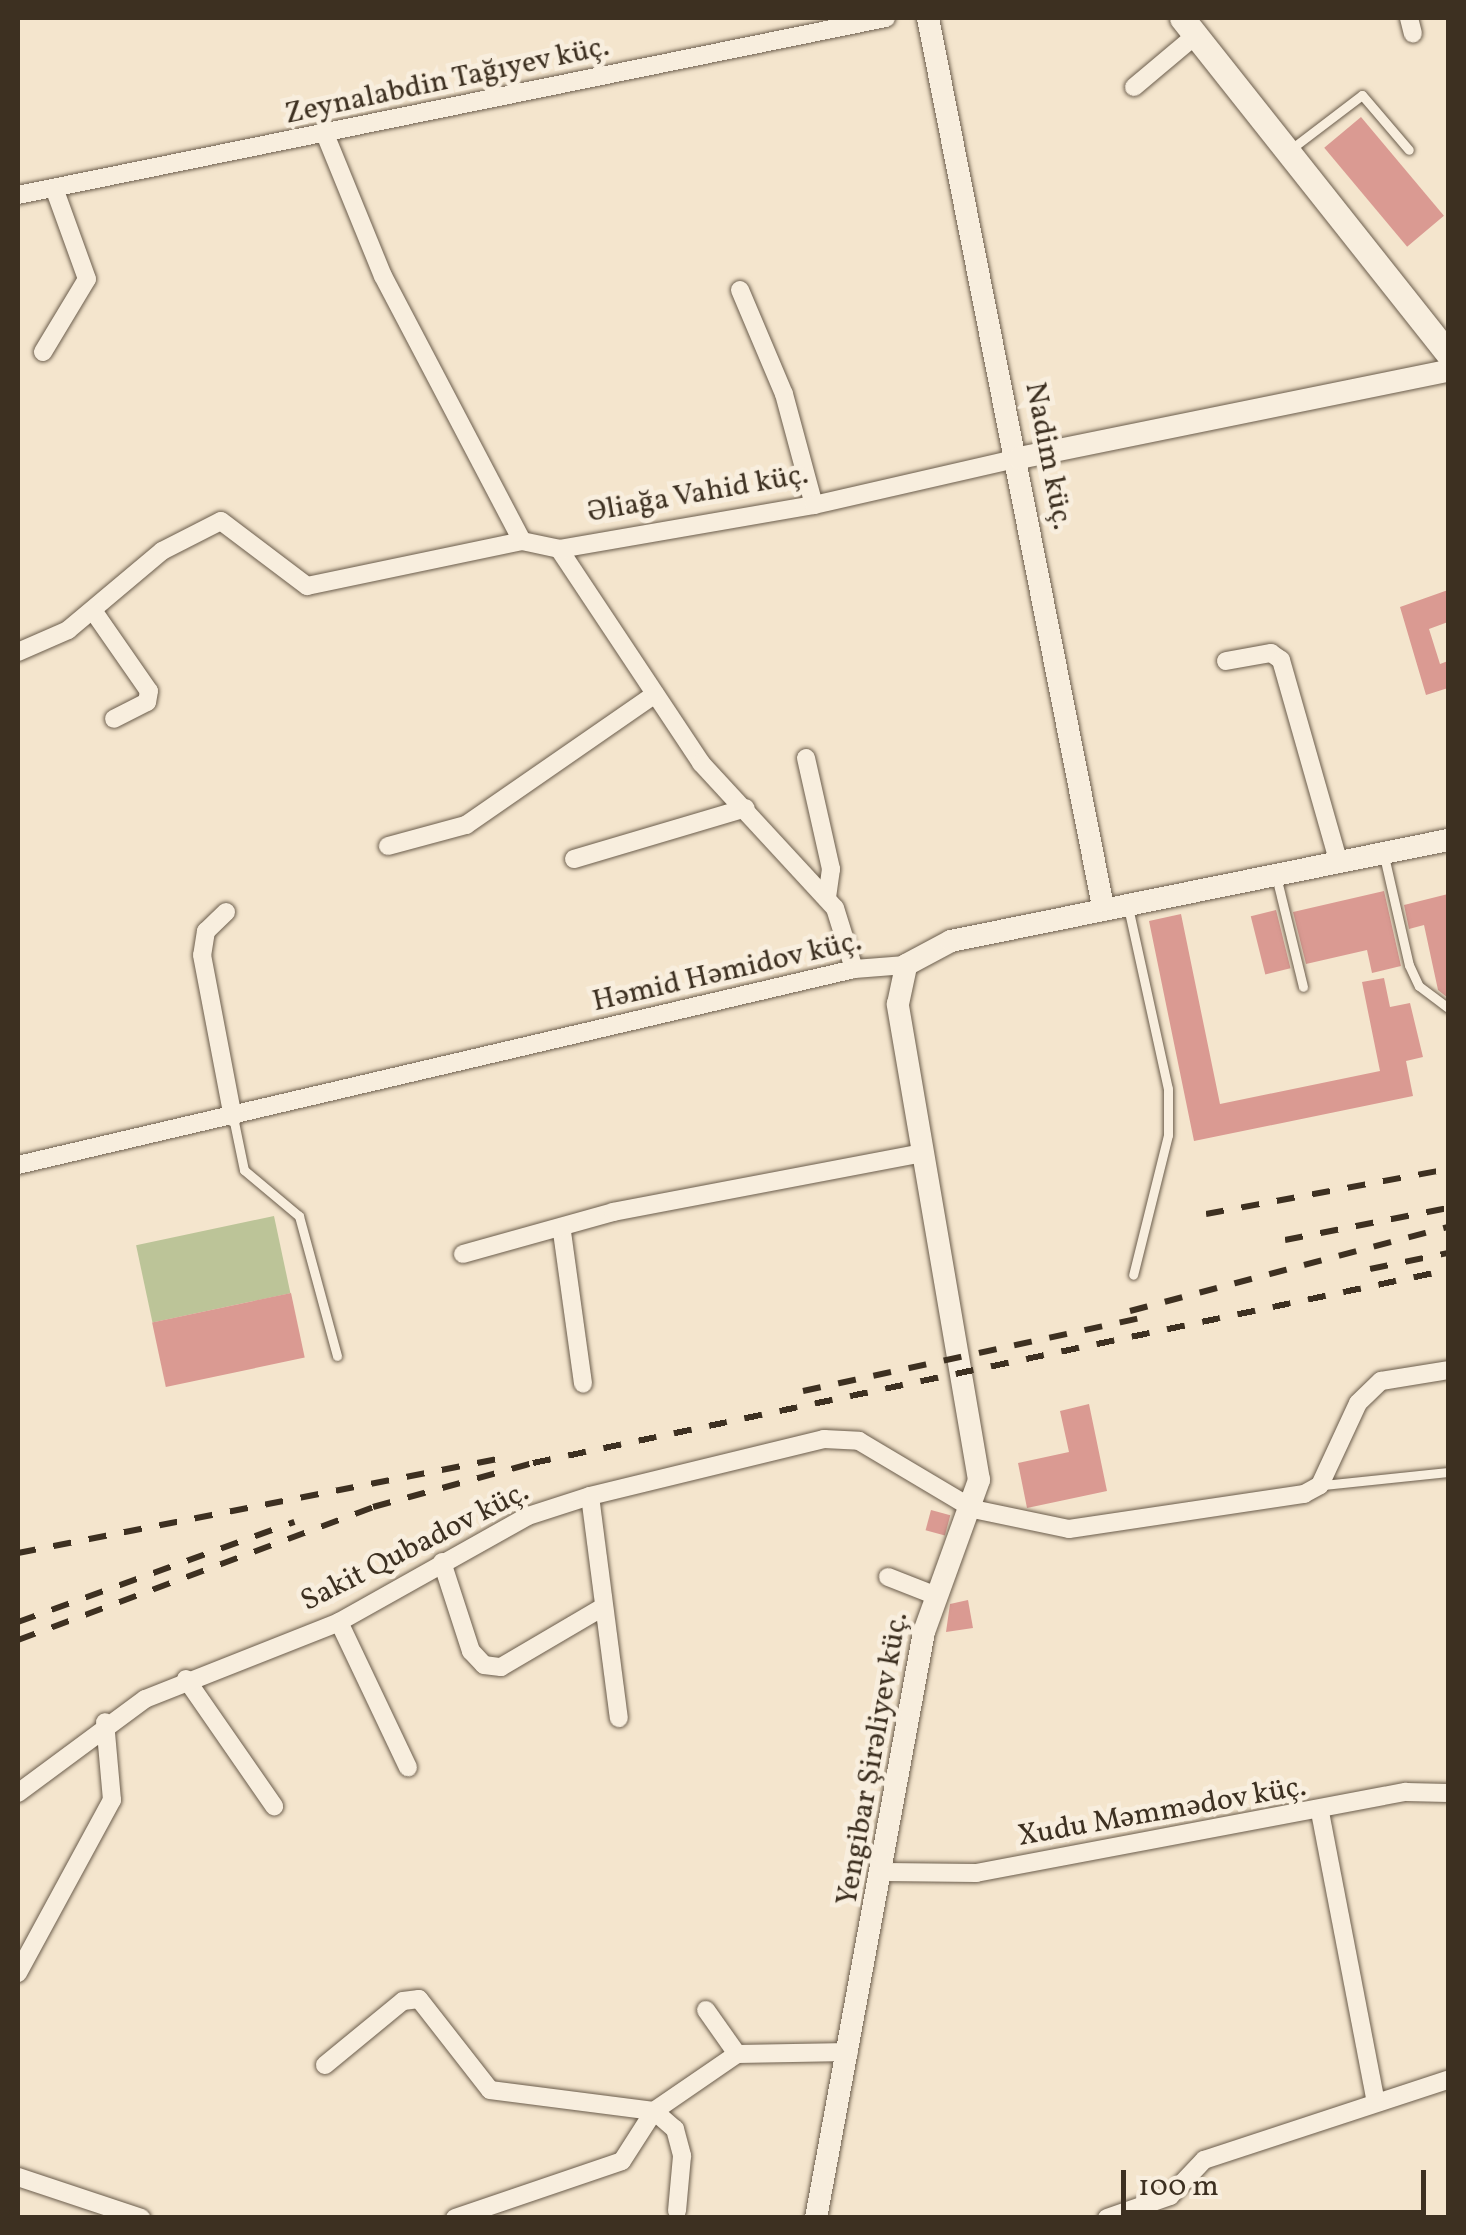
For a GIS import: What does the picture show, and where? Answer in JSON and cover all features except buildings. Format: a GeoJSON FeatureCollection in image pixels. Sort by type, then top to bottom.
{"type":"FeatureCollection","features":[{"type":"Feature","properties":{"kind":"main road"},"geometry":{"type":"LineString","coordinates":[[1189,26],[1448,354]]}},
{"type":"Feature","properties":{"kind":"street","name":"Zeynalabdin Tağıyev küç."},"geometry":{"type":"LineString","coordinates":[[18,196],[886,18]]}},
{"type":"Feature","properties":{"kind":"street","name":"Nadim küç."},"geometry":{"type":"LineString","coordinates":[[928,18],[1115,904]]}},
{"type":"Feature","properties":{"kind":"street"},"geometry":{"type":"LineString","coordinates":[[1134,88],[1189,26]]}},
{"type":"Feature","properties":{"kind":"street"},"geometry":{"type":"LineString","coordinates":[[325,134],[383,276],[522,540]]}},
{"type":"Feature","properties":{"kind":"street"},"geometry":{"type":"LineString","coordinates":[[43,352],[87,279],[54,188]]}},
{"type":"Feature","properties":{"kind":"street"},"geometry":{"type":"LineString","coordinates":[[740,290],[784,394],[814,504]]}},
{"type":"Feature","properties":{"kind":"street","name":"Əliağa Vahid küç."},"geometry":{"type":"LineString","coordinates":[[18,652],[94,612],[162,551],[221,520],[307,586],[522,540],[559,549],[814,504],[1448,370]]}},
{"type":"Feature","properties":{"kind":"street"},"geometry":{"type":"LineString","coordinates":[[559,549],[655,694],[746,808],[827,899],[854,969]]}},
{"type":"Feature","properties":{"kind":"street"},"geometry":{"type":"LineString","coordinates":[[94,612],[149,691],[147,702],[114,719]]}},
{"type":"Feature","properties":{"kind":"street"},"geometry":{"type":"LineString","coordinates":[[1226,661],[1272,653],[1281,660],[1339,863]]}},
{"type":"Feature","properties":{"kind":"street"},"geometry":{"type":"LineString","coordinates":[[388,846],[466,824],[655,694]]}},
{"type":"Feature","properties":{"kind":"street"},"geometry":{"type":"LineString","coordinates":[[806,758],[831,870],[827,899]]}},
{"type":"Feature","properties":{"kind":"street"},"geometry":{"type":"LineString","coordinates":[[574,859],[746,808]]}},
{"type":"Feature","properties":{"kind":"street","name":"Həmid Həmidov küç."},"geometry":{"type":"LineString","coordinates":[[18,1165],[854,969],[906,965],[951,941],[1115,904],[1448,840]]}},
{"type":"Feature","properties":{"kind":"street"},"geometry":{"type":"LineString","coordinates":[[226,912],[206,931],[202,954],[233,1117]]}},
{"type":"Feature","properties":{"kind":"street","name":"Yengibar Şirəliyev küç."},"geometry":{"type":"LineString","coordinates":[[816,2218],[934,1595],[973,1509],[979,1450],[922,1153],[898,1004],[906,965]]}},
{"type":"Feature","properties":{"kind":"street"},"geometry":{"type":"LineString","coordinates":[[463,1254],[562,1232],[613,1212],[922,1153]]}},
{"type":"Feature","properties":{"kind":"street"},"geometry":{"type":"LineString","coordinates":[[562,1232],[583,1384]]}},
{"type":"Feature","properties":{"kind":"street"},"geometry":{"type":"LineString","coordinates":[[973,1509],[1069,1529],[1320,1485],[1358,1403],[1381,1381],[1448,1370]]}},
{"type":"Feature","properties":{"kind":"street","name":"Sakit Qubadov küç."},"geometry":{"type":"LineString","coordinates":[[18,1792],[105,1722],[186,1679],[339,1622],[528,1516],[590,1496],[824,1440],[890,1454],[973,1509]]}},
{"type":"Feature","properties":{"kind":"street"},"geometry":{"type":"LineString","coordinates":[[590,1496],[598,1610],[619,1718]]}},
{"type":"Feature","properties":{"kind":"street"},"geometry":{"type":"LineString","coordinates":[[442,1562],[471,1651],[484,1665],[500,1667],[598,1610]]}},
{"type":"Feature","properties":{"kind":"street"},"geometry":{"type":"LineString","coordinates":[[888,1577],[934,1595]]}},
{"type":"Feature","properties":{"kind":"street"},"geometry":{"type":"LineString","coordinates":[[339,1622],[408,1767]]}},
{"type":"Feature","properties":{"kind":"street"},"geometry":{"type":"LineString","coordinates":[[186,1679],[274,1806]]}},
{"type":"Feature","properties":{"kind":"street"},"geometry":{"type":"LineString","coordinates":[[18,1972],[112,1800],[105,1722]]}},
{"type":"Feature","properties":{"kind":"street","name":"Xudu Məmmədov küç."},"geometry":{"type":"LineString","coordinates":[[884,1872],[976,1874],[1320,1812],[1406,1792],[1448,1792]]}},
{"type":"Feature","properties":{"kind":"street"},"geometry":{"type":"LineString","coordinates":[[1320,1812],[1375,2096]]}},
{"type":"Feature","properties":{"kind":"street"},"geometry":{"type":"LineString","coordinates":[[325,2065],[403,2001],[420,1999],[490,2090],[654,2111],[675,2130],[682,2156],[677,2210]]}},
{"type":"Feature","properties":{"kind":"street"},"geometry":{"type":"LineString","coordinates":[[706,2010],[737,2054]]}},
{"type":"Feature","properties":{"kind":"street"},"geometry":{"type":"LineString","coordinates":[[455,2218],[622,2161],[654,2111],[737,2054],[849,2052]]}},
{"type":"Feature","properties":{"kind":"street"},"geometry":{"type":"LineString","coordinates":[[1107,2218],[1170,2196],[1204,2160],[1375,2096],[1448,2080]]}},
{"type":"Feature","properties":{"kind":"street"},"geometry":{"type":"LineString","coordinates":[[18,2177],[141,2218]]}},
{"type":"Feature","properties":{"kind":"lane"},"geometry":{"type":"LineString","coordinates":[[1288,151],[1362,95],[1409,150]]}},
{"type":"Feature","properties":{"kind":"lane"},"geometry":{"type":"LineString","coordinates":[[1384,854],[1409,965],[1419,986],[1448,1008]]}},
{"type":"Feature","properties":{"kind":"lane"},"geometry":{"type":"LineString","coordinates":[[1276,876],[1304,986]]}},
{"type":"Feature","properties":{"kind":"lane"},"geometry":{"type":"LineString","coordinates":[[1115,904],[1168,1088],[1168,1135],[1133,1275]]}},
{"type":"Feature","properties":{"kind":"lane"},"geometry":{"type":"LineString","coordinates":[[233,1117],[244,1170],[300,1216],[336,1356]]}},
{"type":"Feature","properties":{"kind":"lane"},"geometry":{"type":"LineString","coordinates":[[1320,1485],[1448,1472]]}},
{"type":"Feature","properties":{"kind":"green space"},"geometry":{"type":"Polygon","coordinates":[[[274,1216],[290,1293],[153,1323],[136,1245],[274,1216]]]}},
{"type":"Feature","properties":{"kind":"railway"},"geometry":{"type":"LineString","coordinates":[[1206,1214],[1448,1169]]}},
{"type":"Feature","properties":{"kind":"railway"},"geometry":{"type":"LineString","coordinates":[[1285,1240],[1448,1208]]}},
{"type":"Feature","properties":{"kind":"railway"},"geometry":{"type":"LineString","coordinates":[[1130,1311],[1448,1227]]}},
{"type":"Feature","properties":{"kind":"railway"},"geometry":{"type":"LineString","coordinates":[[1370,1269],[1448,1253]]}},
{"type":"Feature","properties":{"kind":"railway"},"geometry":{"type":"LineString","coordinates":[[18,1640],[373,1507],[533,1463],[1448,1270]]}},
{"type":"Feature","properties":{"kind":"railway"},"geometry":{"type":"LineString","coordinates":[[803,1391],[1155,1315]]}},
{"type":"Feature","properties":{"kind":"railway"},"geometry":{"type":"LineString","coordinates":[[18,1553],[508,1457]]}},
{"type":"Feature","properties":{"kind":"railway"},"geometry":{"type":"LineString","coordinates":[[18,1622],[295,1522]]}}]}
